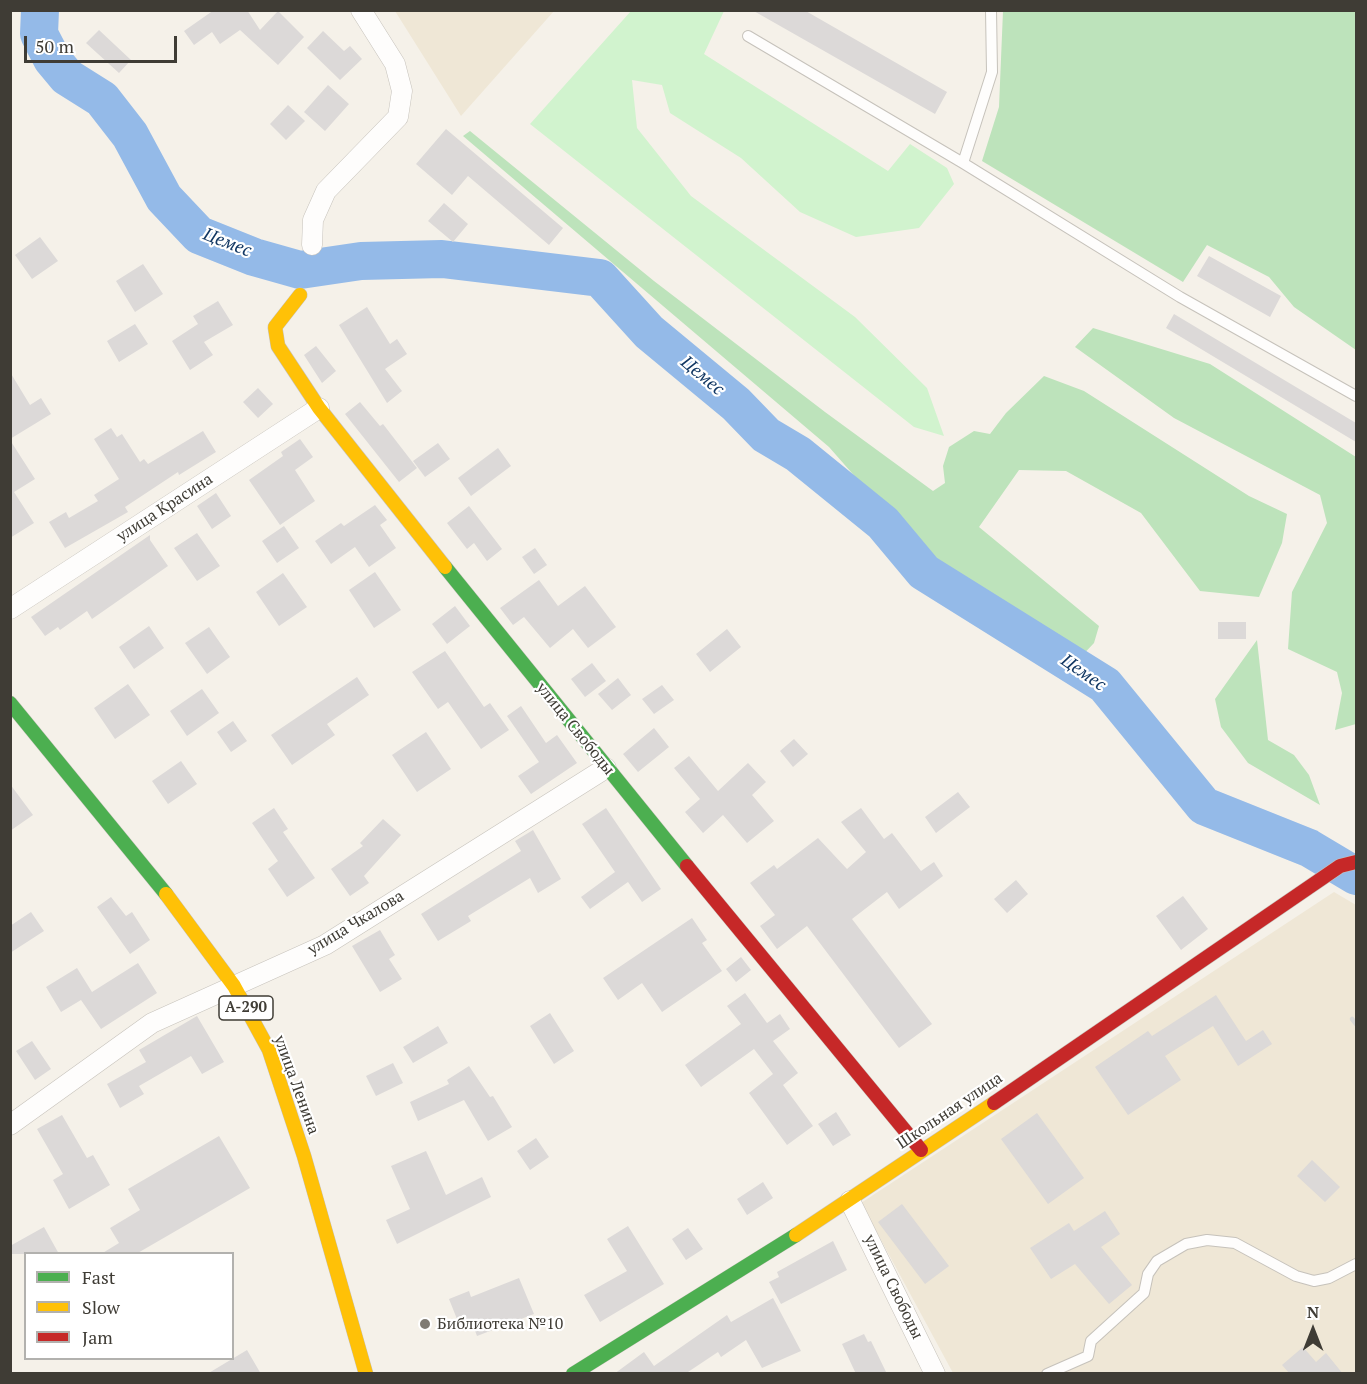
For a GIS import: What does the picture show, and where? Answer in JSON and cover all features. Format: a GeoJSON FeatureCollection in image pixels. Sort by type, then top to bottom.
{"type":"FeatureCollection","features":[{"type":"Feature","properties":{"kind":"main road","name":"улица Свободы"},"geometry":{"type":"LineString","coordinates":[[300,295],[275,327],[278,346],[319,408],[606,768],[921,1150]]}},
{"type":"Feature","properties":{"kind":"main road","name":"улица Ленина"},"geometry":{"type":"LineString","coordinates":[[10,703],[173,903],[234,986],[268,1050],[304,1156],[366,1374]]}},
{"type":"Feature","properties":{"kind":"main road","name":"Школьная улица"},"geometry":{"type":"LineString","coordinates":[[573,1374],[850,1201],[921,1150],[1340,866],[1356,862]]}},
{"type":"Feature","properties":{"kind":"street"},"geometry":{"type":"LineString","coordinates":[[312,245],[313,220],[326,191],[398,117],[402,91],[395,64],[362,10]]}},
{"type":"Feature","properties":{"kind":"street","name":"улица Красина"},"geometry":{"type":"LineString","coordinates":[[10,609],[319,408]]}},
{"type":"Feature","properties":{"kind":"street","name":"улица Чкалова"},"geometry":{"type":"LineString","coordinates":[[10,1125],[152,1023],[325,945],[606,768]]}},
{"type":"Feature","properties":{"kind":"street","name":"улица Свободы"},"geometry":{"type":"LineString","coordinates":[[850,1201],[935,1374]]}},
{"type":"Feature","properties":{"kind":"lane"},"geometry":{"type":"LineString","coordinates":[[963,163],[992,72],[991,10]]}},
{"type":"Feature","properties":{"kind":"lane"},"geometry":{"type":"LineString","coordinates":[[748,36],[963,163],[1180,297],[1356,396]]}},
{"type":"Feature","properties":{"kind":"lane"},"geometry":{"type":"LineString","coordinates":[[1047,1374],[1088,1356],[1091,1341],[1144,1293],[1148,1274],[1157,1261],[1186,1244],[1207,1240],[1235,1243],[1296,1276],[1314,1281],[1329,1278],[1356,1264]]}},
{"type":"Feature","properties":{"kind":"shaded area"},"geometry":{"type":"Polygon","coordinates":[[[395,11],[554,11],[461,116],[395,11]]]}},
{"type":"Feature","properties":{"kind":"shaded area"},"geometry":{"type":"Polygon","coordinates":[[[1334,892],[1356,905],[1356,1373],[953,1373],[861,1203],[1334,892]]]}},
{"type":"Feature","properties":{"kind":"green space"},"geometry":{"type":"Polygon","coordinates":[[[631,11],[724,11],[704,54],[888,171],[910,144],[947,168],[954,184],[919,228],[856,237],[800,212],[741,158],[670,113],[662,85],[632,80],[637,128],[691,196],[855,317],[927,388],[944,436],[914,427],[530,124],[631,11]]]}},
{"type":"Feature","properties":{"kind":"green space"},"geometry":{"type":"Polygon","coordinates":[[[1003,11],[1356,11],[1356,350],[1294,307],[1269,277],[1207,245],[1183,282],[982,161],[999,107],[1003,11]]]}},
{"type":"Feature","properties":{"kind":"green space"},"geometry":{"type":"Polygon","coordinates":[[[470,131],[654,281],[825,412],[933,491],[945,483],[943,466],[949,447],[974,431],[990,434],[1006,413],[1044,376],[1084,391],[1249,496],[1287,514],[1282,543],[1259,597],[1200,591],[1141,513],[1066,471],[1019,470],[979,527],[1099,626],[1094,643],[1077,661],[931,563],[829,447],[463,136],[470,131]]]}},
{"type":"Feature","properties":{"kind":"green space"},"geometry":{"type":"Polygon","coordinates":[[[1093,328],[1210,364],[1356,457],[1356,724],[1335,730],[1342,693],[1337,672],[1288,649],[1292,592],[1327,523],[1320,495],[1174,418],[1075,347],[1093,328]]]}},
{"type":"Feature","properties":{"kind":"green space"},"geometry":{"type":"Polygon","coordinates":[[[1257,640],[1268,740],[1294,755],[1309,775],[1320,805],[1248,763],[1221,727],[1215,699],[1257,640]]]}},
{"type":"Feature","properties":{"kind":"building"},"geometry":{"type":"Polygon","coordinates":[[[214,10],[247,10],[260,30],[278,11],[304,37],[278,65],[240,30],[220,44],[212,32],[194,45],[184,31],[214,10]]]}},
{"type":"Feature","properties":{"kind":"building"},"geometry":{"type":"Polygon","coordinates":[[[752,10],[804,10],[947,92],[935,114],[752,10]]]}},
{"type":"Feature","properties":{"kind":"building"},"geometry":{"type":"Polygon","coordinates":[[[99,30],[131,60],[119,73],[86,43],[99,30]]]}},
{"type":"Feature","properties":{"kind":"building"},"geometry":{"type":"Polygon","coordinates":[[[323,31],[344,51],[350,46],[362,59],[340,80],[307,48],[323,31]]]}},
{"type":"Feature","properties":{"kind":"building"},"geometry":{"type":"Polygon","coordinates":[[[328,85],[349,104],[325,131],[304,112],[328,85]]]}},
{"type":"Feature","properties":{"kind":"building"},"geometry":{"type":"Polygon","coordinates":[[[288,105],[305,121],[286,140],[270,124],[288,105]]]}},
{"type":"Feature","properties":{"kind":"building"},"geometry":{"type":"Polygon","coordinates":[[[446,129],[563,228],[549,245],[468,176],[452,195],[416,164],[446,129]]]}},
{"type":"Feature","properties":{"kind":"building"},"geometry":{"type":"Polygon","coordinates":[[[444,203],[468,224],[453,242],[428,221],[444,203]]]}},
{"type":"Feature","properties":{"kind":"building"},"geometry":{"type":"Polygon","coordinates":[[[40,237],[58,261],[32,279],[15,255],[40,237]]]}},
{"type":"Feature","properties":{"kind":"building"},"geometry":{"type":"Polygon","coordinates":[[[1209,256],[1281,296],[1270,317],[1197,276],[1209,256]]]}},
{"type":"Feature","properties":{"kind":"building"},"geometry":{"type":"Polygon","coordinates":[[[143,264],[163,294],[135,312],[116,281],[143,264]]]}},
{"type":"Feature","properties":{"kind":"building"},"geometry":{"type":"Polygon","coordinates":[[[218,301],[233,325],[204,342],[213,355],[190,370],[172,341],[198,324],[193,316],[218,301]]]}},
{"type":"Feature","properties":{"kind":"building"},"geometry":{"type":"Polygon","coordinates":[[[367,307],[390,344],[397,339],[407,354],[385,369],[402,391],[387,403],[339,325],[367,307]]]}},
{"type":"Feature","properties":{"kind":"building"},"geometry":{"type":"Polygon","coordinates":[[[1174,314],[1356,423],[1356,442],[1166,328],[1174,314]]]}},
{"type":"Feature","properties":{"kind":"building"},"geometry":{"type":"Polygon","coordinates":[[[135,324],[148,344],[119,362],[107,341],[135,324]]]}},
{"type":"Feature","properties":{"kind":"building"},"geometry":{"type":"Polygon","coordinates":[[[316,346],[336,371],[322,383],[304,355],[316,346]]]}},
{"type":"Feature","properties":{"kind":"building"},"geometry":{"type":"Polygon","coordinates":[[[10,372],[30,405],[41,398],[51,414],[10,439],[10,372]]]}},
{"type":"Feature","properties":{"kind":"building"},"geometry":{"type":"Polygon","coordinates":[[[258,388],[273,404],[258,418],[243,402],[258,388]]]}},
{"type":"Feature","properties":{"kind":"building"},"geometry":{"type":"Polygon","coordinates":[[[360,402],[380,426],[383,424],[417,468],[399,482],[345,414],[360,402]]]}},
{"type":"Feature","properties":{"kind":"building"},"geometry":{"type":"Polygon","coordinates":[[[111,428],[117,437],[122,434],[140,462],[144,459],[148,464],[203,431],[216,452],[179,475],[178,472],[125,507],[128,512],[65,548],[49,522],[66,512],[69,518],[98,501],[94,495],[119,479],[94,439],[111,428]]]}},
{"type":"Feature","properties":{"kind":"building"},"geometry":{"type":"Polygon","coordinates":[[[300,439],[313,457],[295,470],[315,501],[280,525],[249,480],[283,456],[281,452],[300,439]]]}},
{"type":"Feature","properties":{"kind":"building"},"geometry":{"type":"Polygon","coordinates":[[[10,440],[35,479],[14,492],[34,523],[10,538],[10,440]]]}},
{"type":"Feature","properties":{"kind":"building"},"geometry":{"type":"Polygon","coordinates":[[[438,443],[450,459],[425,477],[413,461],[438,443]]]}},
{"type":"Feature","properties":{"kind":"building"},"geometry":{"type":"Polygon","coordinates":[[[498,448],[511,466],[471,496],[458,478],[498,448]]]}},
{"type":"Feature","properties":{"kind":"building"},"geometry":{"type":"Polygon","coordinates":[[[216,493],[231,516],[212,529],[197,506],[216,493]]]}},
{"type":"Feature","properties":{"kind":"building"},"geometry":{"type":"Polygon","coordinates":[[[375,505],[387,520],[380,525],[396,548],[369,567],[355,547],[331,564],[315,541],[341,523],[344,526],[375,505]]]}},
{"type":"Feature","properties":{"kind":"building"},"geometry":{"type":"Polygon","coordinates":[[[469,506],[502,549],[487,561],[474,543],[467,549],[447,523],[469,506]]]}},
{"type":"Feature","properties":{"kind":"building"},"geometry":{"type":"Polygon","coordinates":[[[284,526],[299,548],[277,563],[262,541],[284,526]]]}},
{"type":"Feature","properties":{"kind":"building"},"geometry":{"type":"Polygon","coordinates":[[[197,533],[220,566],[197,581],[174,548],[197,533]]]}},
{"type":"Feature","properties":{"kind":"building"},"geometry":{"type":"Polygon","coordinates":[[[150,535],[150,540],[168,566],[92,619],[87,611],[60,630],[58,627],[45,636],[31,617],[150,535]]]}},
{"type":"Feature","properties":{"kind":"building"},"geometry":{"type":"Polygon","coordinates":[[[535,548],[547,565],[534,574],[522,557],[535,548]]]}},
{"type":"Feature","properties":{"kind":"building"},"geometry":{"type":"Polygon","coordinates":[[[375,572],[401,610],[374,628],[349,590],[375,572]]]}},
{"type":"Feature","properties":{"kind":"building"},"geometry":{"type":"Polygon","coordinates":[[[283,573],[307,607],[279,626],[256,592],[283,573]]]}},
{"type":"Feature","properties":{"kind":"building"},"geometry":{"type":"Polygon","coordinates":[[[539,580],[558,606],[585,586],[616,627],[588,648],[573,629],[550,648],[524,617],[513,625],[500,608],[539,580]]]}},
{"type":"Feature","properties":{"kind":"building"},"geometry":{"type":"Polygon","coordinates":[[[455,606],[470,626],[447,644],[432,624],[455,606]]]}},
{"type":"Feature","properties":{"kind":"building"},"geometry":{"type":"Polygon","coordinates":[[[1218,622],[1246,622],[1246,639],[1218,639],[1218,622]]]}},
{"type":"Feature","properties":{"kind":"building"},"geometry":{"type":"Polygon","coordinates":[[[149,626],[164,648],[134,669],[119,647],[149,626]]]}},
{"type":"Feature","properties":{"kind":"building"},"geometry":{"type":"Polygon","coordinates":[[[209,627],[230,657],[207,674],[185,643],[209,627]]]}},
{"type":"Feature","properties":{"kind":"building"},"geometry":{"type":"Polygon","coordinates":[[[727,629],[741,647],[710,672],[696,654],[727,629]]]}},
{"type":"Feature","properties":{"kind":"building"},"geometry":{"type":"Polygon","coordinates":[[[445,651],[484,707],[490,703],[509,730],[481,749],[448,702],[438,709],[412,672],[445,651]]]}},
{"type":"Feature","properties":{"kind":"building"},"geometry":{"type":"Polygon","coordinates":[[[592,663],[606,681],[585,697],[571,679],[592,663]]]}},
{"type":"Feature","properties":{"kind":"building"},"geometry":{"type":"Polygon","coordinates":[[[357,677],[369,695],[327,724],[335,735],[292,765],[271,735],[357,677]]]}},
{"type":"Feature","properties":{"kind":"building"},"geometry":{"type":"Polygon","coordinates":[[[618,678],[631,695],[612,710],[598,694],[618,678]]]}},
{"type":"Feature","properties":{"kind":"building"},"geometry":{"type":"Polygon","coordinates":[[[128,684],[150,715],[115,739],[94,708],[128,684]]]}},
{"type":"Feature","properties":{"kind":"building"},"geometry":{"type":"Polygon","coordinates":[[[662,685],[674,700],[654,714],[642,699],[662,685]]]}},
{"type":"Feature","properties":{"kind":"building"},"geometry":{"type":"Polygon","coordinates":[[[202,689],[219,713],[187,736],[170,711],[202,689]]]}},
{"type":"Feature","properties":{"kind":"building"},"geometry":{"type":"Polygon","coordinates":[[[521,706],[546,743],[557,735],[577,763],[531,794],[518,776],[539,762],[507,716],[521,706]]]}},
{"type":"Feature","properties":{"kind":"building"},"geometry":{"type":"Polygon","coordinates":[[[233,721],[247,741],[231,752],[217,732],[233,721]]]}},
{"type":"Feature","properties":{"kind":"building"},"geometry":{"type":"Polygon","coordinates":[[[654,728],[669,747],[638,772],[623,754],[654,728]]]}},
{"type":"Feature","properties":{"kind":"building"},"geometry":{"type":"Polygon","coordinates":[[[426,732],[451,769],[417,792],[392,755],[426,732]]]}},
{"type":"Feature","properties":{"kind":"building"},"geometry":{"type":"Polygon","coordinates":[[[794,739],[808,754],[793,767],[780,751],[794,739]]]}},
{"type":"Feature","properties":{"kind":"building"},"geometry":{"type":"Polygon","coordinates":[[[689,756],[718,791],[748,763],[766,782],[752,795],[774,821],[747,843],[723,815],[703,833],[685,812],[700,799],[674,768],[689,756]]]}},
{"type":"Feature","properties":{"kind":"building"},"geometry":{"type":"Polygon","coordinates":[[[181,761],[197,784],[168,804],[152,781],[181,761]]]}},
{"type":"Feature","properties":{"kind":"building"},"geometry":{"type":"Polygon","coordinates":[[[10,784],[33,815],[10,831],[10,784]]]}},
{"type":"Feature","properties":{"kind":"building"},"geometry":{"type":"Polygon","coordinates":[[[958,792],[970,807],[936,833],[925,817],[958,792]]]}},
{"type":"Feature","properties":{"kind":"building"},"geometry":{"type":"Polygon","coordinates":[[[274,808],[288,829],[283,832],[315,878],[287,897],[268,869],[278,861],[252,823],[274,808]]]}},
{"type":"Feature","properties":{"kind":"building"},"geometry":{"type":"Polygon","coordinates":[[[606,808],[661,889],[642,902],[628,882],[590,909],[581,897],[615,872],[582,824],[606,808]]]}},
{"type":"Feature","properties":{"kind":"building"},"geometry":{"type":"Polygon","coordinates":[[[861,808],[884,839],[892,833],[921,871],[934,862],[943,876],[899,909],[887,892],[852,919],[932,1024],[899,1048],[807,926],[777,949],[760,926],[775,915],[750,883],[774,865],[777,869],[818,838],[847,869],[866,852],[841,822],[861,808]]]}},
{"type":"Feature","properties":{"kind":"building"},"geometry":{"type":"Polygon","coordinates":[[[383,819],[401,835],[364,876],[369,883],[350,896],[331,869],[363,846],[360,843],[383,819]]]}},
{"type":"Feature","properties":{"kind":"building"},"geometry":{"type":"Polygon","coordinates":[[[533,830],[561,879],[538,893],[530,878],[468,916],[471,921],[438,941],[421,914],[521,851],[515,841],[533,830]]]}},
{"type":"Feature","properties":{"kind":"building"},"geometry":{"type":"Polygon","coordinates":[[[1016,880],[1028,894],[1007,913],[994,899],[1016,880]]]}},
{"type":"Feature","properties":{"kind":"building"},"geometry":{"type":"Polygon","coordinates":[[[1183,896],[1208,929],[1181,950],[1156,916],[1183,896]]]}},
{"type":"Feature","properties":{"kind":"building"},"geometry":{"type":"Polygon","coordinates":[[[111,897],[126,916],[132,912],[150,940],[130,954],[97,907],[111,897]]]}},
{"type":"Feature","properties":{"kind":"building"},"geometry":{"type":"Polygon","coordinates":[[[31,912],[44,931],[10,953],[10,926],[31,912]]]}},
{"type":"Feature","properties":{"kind":"building"},"geometry":{"type":"Polygon","coordinates":[[[692,918],[707,940],[702,943],[722,971],[662,1012],[642,983],[618,1000],[603,978],[692,918]]]}},
{"type":"Feature","properties":{"kind":"building"},"geometry":{"type":"Polygon","coordinates":[[[380,930],[395,955],[389,959],[402,979],[380,992],[352,946],[380,930]]]}},
{"type":"Feature","properties":{"kind":"building"},"geometry":{"type":"Polygon","coordinates":[[[741,957],[751,970],[736,982],[726,969],[741,957]]]}},
{"type":"Feature","properties":{"kind":"building"},"geometry":{"type":"Polygon","coordinates":[[[138,963],[157,993],[101,1029],[81,1000],[61,1012],[46,987],[77,968],[92,992],[138,963]]]}},
{"type":"Feature","properties":{"kind":"building"},"geometry":{"type":"Polygon","coordinates":[[[745,993],[767,1023],[780,1014],[790,1029],[773,1041],[798,1073],[783,1085],[813,1126],[787,1145],[749,1093],[773,1074],[754,1049],[701,1087],[685,1065],[741,1024],[727,1006],[745,993]]]}},
{"type":"Feature","properties":{"kind":"building"},"geometry":{"type":"Polygon","coordinates":[[[1216,995],[1246,1041],[1263,1030],[1272,1044],[1238,1066],[1213,1026],[1165,1056],[1181,1080],[1128,1115],[1095,1067],[1148,1031],[1152,1036],[1216,995]]]}},
{"type":"Feature","properties":{"kind":"building"},"geometry":{"type":"Polygon","coordinates":[[[550,1013],[574,1051],[554,1064],[530,1026],[550,1013]]]}},
{"type":"Feature","properties":{"kind":"building"},"geometry":{"type":"Polygon","coordinates":[[[197,1016],[224,1062],[202,1074],[191,1056],[139,1086],[144,1094],[120,1108],[107,1084],[146,1062],[139,1050],[197,1016]]]}},
{"type":"Feature","properties":{"kind":"building"},"geometry":{"type":"Polygon","coordinates":[[[438,1026],[448,1043],[413,1063],[403,1047],[438,1026]]]}},
{"type":"Feature","properties":{"kind":"building"},"geometry":{"type":"Polygon","coordinates":[[[32,1041],[51,1069],[35,1080],[16,1051],[32,1041]]]}},
{"type":"Feature","properties":{"kind":"building"},"geometry":{"type":"Polygon","coordinates":[[[393,1063],[403,1083],[376,1096],[366,1076],[393,1063]]]}},
{"type":"Feature","properties":{"kind":"building"},"geometry":{"type":"Polygon","coordinates":[[[469,1066],[490,1097],[493,1096],[512,1127],[488,1141],[464,1100],[418,1121],[410,1102],[449,1084],[447,1080],[469,1066]]]}},
{"type":"Feature","properties":{"kind":"building"},"geometry":{"type":"Polygon","coordinates":[[[836,1112],[851,1135],[833,1146],[818,1124],[836,1112]]]}},
{"type":"Feature","properties":{"kind":"building"},"geometry":{"type":"Polygon","coordinates":[[[1037,1113],[1084,1178],[1048,1204],[1001,1139],[1037,1113]]]}},
{"type":"Feature","properties":{"kind":"building"},"geometry":{"type":"Polygon","coordinates":[[[62,1115],[87,1158],[93,1155],[110,1185],[69,1209],[53,1180],[63,1174],[37,1129],[62,1115]]]}},
{"type":"Feature","properties":{"kind":"building"},"geometry":{"type":"Polygon","coordinates":[[[219,1136],[250,1188],[139,1252],[104,1252],[119,1243],[110,1228],[140,1210],[128,1189],[219,1136]]]}},
{"type":"Feature","properties":{"kind":"building"},"geometry":{"type":"Polygon","coordinates":[[[536,1138],[549,1157],[530,1170],[517,1151],[536,1138]]]}},
{"type":"Feature","properties":{"kind":"building"},"geometry":{"type":"Polygon","coordinates":[[[426,1151],[446,1195],[482,1177],[491,1197],[397,1244],[386,1220],[410,1209],[391,1166],[426,1151]]]}},
{"type":"Feature","properties":{"kind":"building"},"geometry":{"type":"Polygon","coordinates":[[[1312,1160],[1340,1187],[1325,1202],[1297,1176],[1312,1160]]]}},
{"type":"Feature","properties":{"kind":"building"},"geometry":{"type":"Polygon","coordinates":[[[763,1182],[773,1198],[747,1215],[737,1199],[763,1182]]]}},
{"type":"Feature","properties":{"kind":"building"},"geometry":{"type":"Polygon","coordinates":[[[902,1204],[949,1266],[925,1284],[878,1222],[902,1204]]]}},
{"type":"Feature","properties":{"kind":"building"},"geometry":{"type":"Polygon","coordinates":[[[1105,1211],[1120,1234],[1101,1247],[1132,1285],[1109,1304],[1075,1264],[1051,1279],[1030,1248],[1069,1223],[1074,1231],[1105,1211]]]}},
{"type":"Feature","properties":{"kind":"building"},"geometry":{"type":"Polygon","coordinates":[[[628,1226],[664,1284],[600,1322],[584,1295],[627,1271],[607,1239],[628,1226]]]}},
{"type":"Feature","properties":{"kind":"building"},"geometry":{"type":"Polygon","coordinates":[[[44,1227],[58,1252],[10,1254],[10,1246],[44,1227]]]}},
{"type":"Feature","properties":{"kind":"building"},"geometry":{"type":"Polygon","coordinates":[[[688,1228],[703,1249],[686,1260],[672,1239],[688,1228]]]}},
{"type":"Feature","properties":{"kind":"building"},"geometry":{"type":"Polygon","coordinates":[[[833,1241],[847,1270],[781,1304],[769,1282],[779,1277],[777,1272],[833,1241]]]}},
{"type":"Feature","properties":{"kind":"building"},"geometry":{"type":"Polygon","coordinates":[[[519,1278],[534,1314],[477,1336],[471,1320],[459,1324],[449,1299],[469,1291],[471,1297],[519,1278]]]}},
{"type":"Feature","properties":{"kind":"building"},"geometry":{"type":"Polygon","coordinates":[[[773,1298],[801,1351],[762,1368],[746,1340],[721,1357],[718,1352],[685,1374],[614,1374],[644,1352],[654,1366],[727,1315],[731,1322],[773,1298]]]}},
{"type":"Feature","properties":{"kind":"building"},"geometry":{"type":"Polygon","coordinates":[[[864,1334],[868,1342],[871,1341],[887,1374],[856,1374],[842,1344],[864,1334]]]}},
{"type":"Feature","properties":{"kind":"building"},"geometry":{"type":"Polygon","coordinates":[[[1303,1347],[1316,1362],[1326,1353],[1343,1374],[1290,1374],[1282,1365],[1303,1347]]]}},
{"type":"Feature","properties":{"kind":"building"},"geometry":{"type":"Polygon","coordinates":[[[247,1350],[261,1374],[207,1374],[234,1360],[247,1350]]]}},
{"type":"Feature","properties":{"kind":"waterway","name":"Цемес"},"geometry":{"type":"LineString","coordinates":[[40,10],[39,34],[52,59],[67,77],[102,99],[130,135],[164,198],[199,235],[254,257],[300,270],[361,261],[442,259],[600,278],[649,332],[736,404],[766,435],[798,454],[883,523],[924,572],[1105,685],[1204,806],[1309,848],[1356,876]]}},
{"type":"Feature","properties":{"kind":"railway"},"geometry":{"type":"LineString","coordinates":[[1352,1019],[1356,1024]]}},
{"type":"Feature","properties":{"kind":"traffic: fast"},"geometry":{"type":"LineString","coordinates":[[445,567],[687,866]]}},
{"type":"Feature","properties":{"kind":"traffic: fast"},"geometry":{"type":"LineString","coordinates":[[10,703],[166,894]]}},
{"type":"Feature","properties":{"kind":"traffic: fast"},"geometry":{"type":"LineString","coordinates":[[573,1374],[796,1235]]}},
{"type":"Feature","properties":{"kind":"traffic: slow"},"geometry":{"type":"LineString","coordinates":[[300,295],[275,327],[278,346],[319,408],[445,567]]}},
{"type":"Feature","properties":{"kind":"traffic: slow"},"geometry":{"type":"LineString","coordinates":[[166,894],[234,986],[269,1050],[304,1156],[366,1374]]}},
{"type":"Feature","properties":{"kind":"traffic: slow"},"geometry":{"type":"LineString","coordinates":[[796,1235],[994,1103]]}},
{"type":"Feature","properties":{"kind":"traffic: jam"},"geometry":{"type":"LineString","coordinates":[[994,1103],[1340,866],[1356,862]]}},
{"type":"Feature","properties":{"kind":"traffic: jam"},"geometry":{"type":"LineString","coordinates":[[687,866],[921,1150]]}},
{"type":"Feature","properties":{"kind":"place","name":"Библиотека №10"},"geometry":{"type":"Point","coordinates":[425,1324]}}]}
